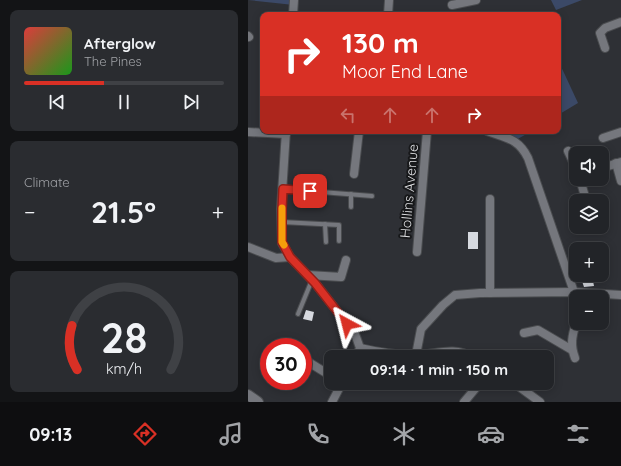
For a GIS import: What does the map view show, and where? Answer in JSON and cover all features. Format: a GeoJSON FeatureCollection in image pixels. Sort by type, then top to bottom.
{"type":"FeatureCollection","features":[{"type":"Feature","properties":{"kind":"street"},"geometry":{"type":"LineString","coordinates":[[293,12],[294,0]]}},
{"type":"Feature","properties":{"kind":"street"},"geometry":{"type":"LineString","coordinates":[[388,12],[389,0]]}},
{"type":"Feature","properties":{"kind":"street"},"geometry":{"type":"LineString","coordinates":[[452,5],[471,1]]}},
{"type":"Feature","properties":{"kind":"street"},"geometry":{"type":"LineString","coordinates":[[606,48],[598,31],[621,22]]}},
{"type":"Feature","properties":{"kind":"street"},"geometry":{"type":"LineString","coordinates":[[248,132],[260,132]]}},
{"type":"Feature","properties":{"kind":"street"},"geometry":{"type":"LineString","coordinates":[[603,138],[621,132]]}},
{"type":"Feature","properties":{"kind":"street"},"geometry":{"type":"LineString","coordinates":[[286,134],[282,242],[290,257],[310,277],[355,334],[360,348],[376,350]]}},
{"type":"Feature","properties":{"kind":"street"},"geometry":{"type":"LineString","coordinates":[[354,174],[359,134]]}},
{"type":"Feature","properties":{"kind":"street","name":"Hollins Avenue"},"geometry":{"type":"LineString","coordinates":[[417,252],[427,134]]}},
{"type":"Feature","properties":{"kind":"street"},"geometry":{"type":"LineString","coordinates":[[495,134],[514,141],[524,149],[573,290]]}},
{"type":"Feature","properties":{"kind":"street"},"geometry":{"type":"LineString","coordinates":[[609,166],[619,162],[621,181]]}},
{"type":"Feature","properties":{"kind":"street"},"geometry":{"type":"LineString","coordinates":[[490,199],[490,293]]}},
{"type":"Feature","properties":{"kind":"street"},"geometry":{"type":"LineString","coordinates":[[248,247],[276,258],[290,257]]}},
{"type":"Feature","properties":{"kind":"street"},"geometry":{"type":"LineString","coordinates":[[310,277],[341,277],[346,260]]}},
{"type":"Feature","properties":{"kind":"street"},"geometry":{"type":"LineString","coordinates":[[417,350],[422,329],[443,305],[456,295],[569,292]]}},
{"type":"Feature","properties":{"kind":"street"},"geometry":{"type":"LineString","coordinates":[[609,295],[621,295]]}},
{"type":"Feature","properties":{"kind":"street"},"geometry":{"type":"LineString","coordinates":[[524,333],[538,330],[572,350]]}},
{"type":"Feature","properties":{"kind":"street"},"geometry":{"type":"LineString","coordinates":[[574,330],[571,338],[572,350],[575,358]]}},
{"type":"Feature","properties":{"kind":"street"},"geometry":{"type":"LineString","coordinates":[[312,364],[324,372]]}},
{"type":"Feature","properties":{"kind":"street"},"geometry":{"type":"LineString","coordinates":[[332,402],[338,390]]}},
{"type":"Feature","properties":{"kind":"street"},"geometry":{"type":"LineString","coordinates":[[464,402],[474,390]]}},
{"type":"Feature","properties":{"kind":"street"},"geometry":{"type":"LineString","coordinates":[[524,390],[540,402]]}},
{"type":"Feature","properties":{"kind":"street"},"geometry":{"type":"LineString","coordinates":[[248,395],[258,402]]}},
{"type":"Feature","properties":{"kind":"lane"},"geometry":{"type":"LineString","coordinates":[[283,189],[372,196]]}},
{"type":"Feature","properties":{"kind":"lane"},"geometry":{"type":"LineString","coordinates":[[351,194],[351,207]]}},
{"type":"Feature","properties":{"kind":"lane"},"geometry":{"type":"LineString","coordinates":[[282,222],[339,225],[340,241]]}},
{"type":"Feature","properties":{"kind":"lane"},"geometry":{"type":"LineString","coordinates":[[325,224],[326,242]]}},
{"type":"Feature","properties":{"kind":"lane"},"geometry":{"type":"LineString","coordinates":[[298,314],[310,277]]}},
{"type":"Feature","properties":{"kind":"shaded area"},"geometry":{"type":"Polygon","coordinates":[[[248,0],[294,0],[294,5],[248,0]]]}},
{"type":"Feature","properties":{"kind":"shaded area"},"geometry":{"type":"Polygon","coordinates":[[[551,0],[582,0],[556,10],[551,0]]]}},
{"type":"Feature","properties":{"kind":"shaded area"},"geometry":{"type":"Polygon","coordinates":[[[561,66],[578,103],[561,113],[561,66]]]}},
{"type":"Feature","properties":{"kind":"shaded area"},"geometry":{"type":"Polygon","coordinates":[[[495,134],[527,134],[514,141],[495,134]]]}},
{"type":"Feature","properties":{"kind":"building"},"geometry":{"type":"Polygon","coordinates":[[[468,232],[478,232],[478,249],[468,249],[468,232]]]}},
{"type":"Feature","properties":{"kind":"building"},"geometry":{"type":"Polygon","coordinates":[[[582,282],[593,282],[594,286],[584,287],[582,282]]]}},
{"type":"Feature","properties":{"kind":"building"},"geometry":{"type":"Polygon","coordinates":[[[306,310],[314,312],[312,321],[303,319],[306,310]]]}},
{"type":"Feature","properties":{"kind":"slow traffic"},"geometry":{"type":"LineString","coordinates":[[282,208],[282,242],[284,245]]}},
{"type":"Feature","properties":{"kind":"route"},"geometry":{"type":"LineString","coordinates":[[310,191],[283,189],[282,242],[290,257],[315,283],[347,324]]}}]}
